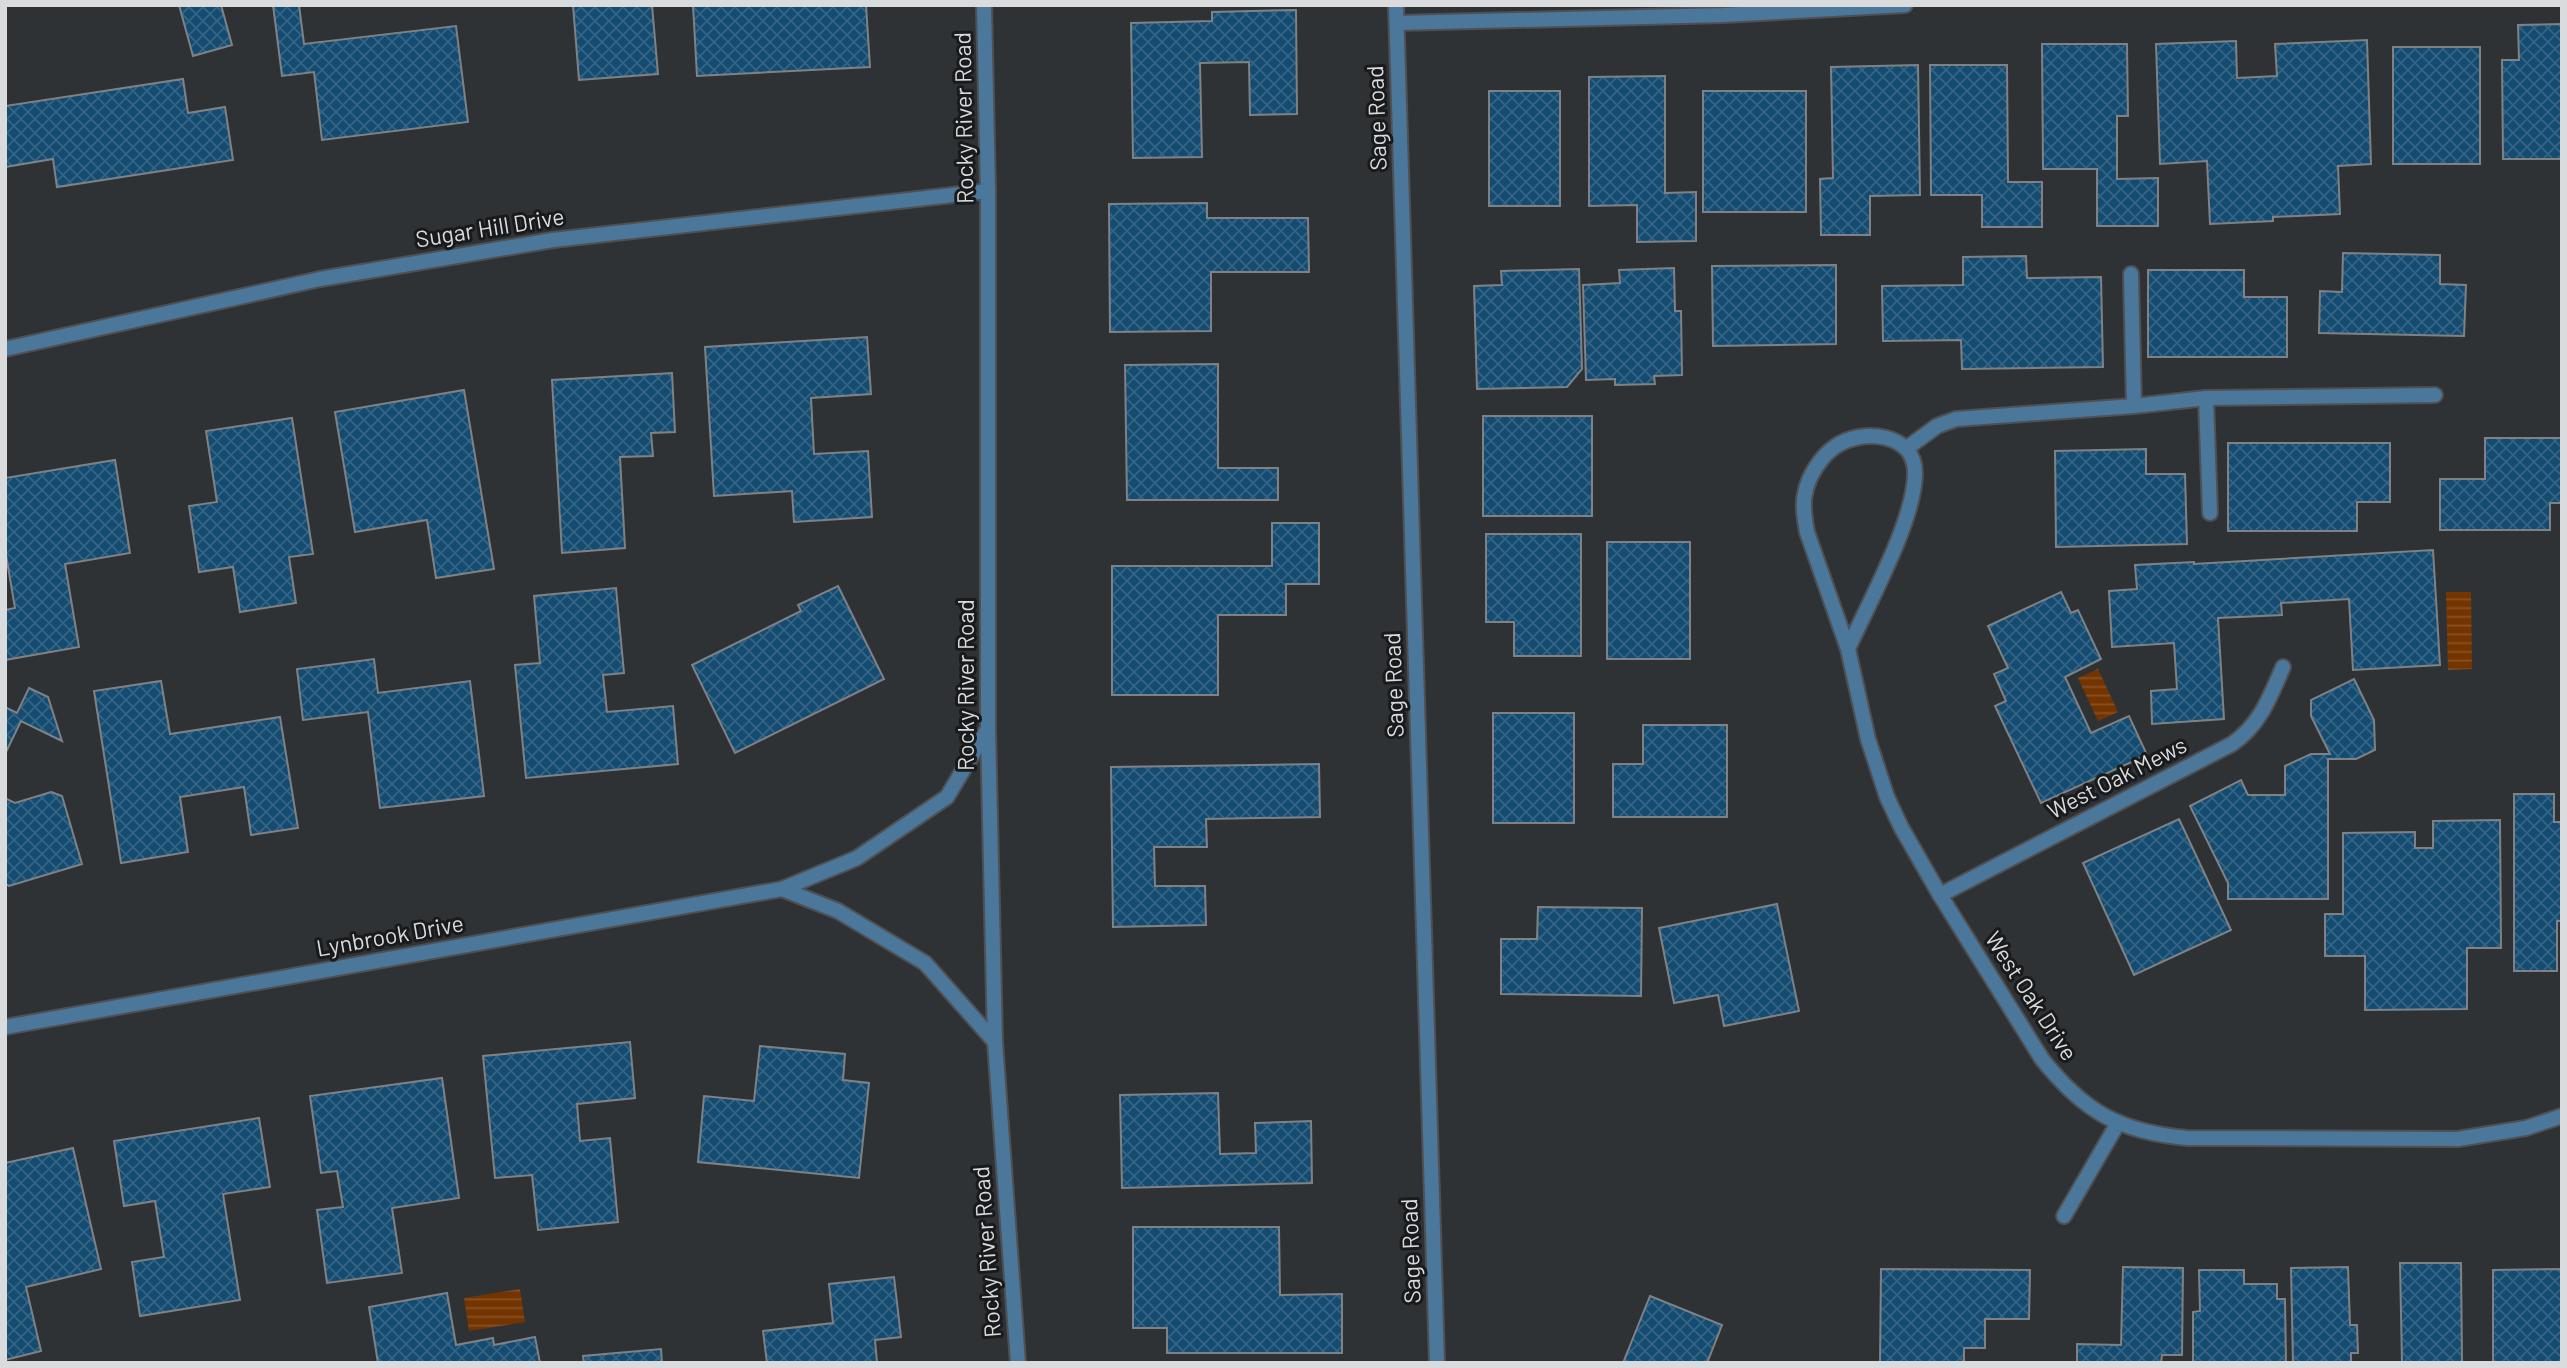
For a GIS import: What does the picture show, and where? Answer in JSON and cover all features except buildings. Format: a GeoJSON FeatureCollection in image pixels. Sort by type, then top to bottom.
{"type":"FeatureCollection","features":[{"type":"Feature","properties":{"kind":"street","name":"Rocky River Road"},"geometry":{"type":"LineString","coordinates":[[984,5],[988,191],[988,729],[995,1042],[1018,1363]]}},
{"type":"Feature","properties":{"kind":"street","name":"Sage Road"},"geometry":{"type":"LineString","coordinates":[[1396,5],[1437,1363]]}},
{"type":"Feature","properties":{"kind":"street"},"geometry":{"type":"LineString","coordinates":[[1397,23],[1905,5]]}},
{"type":"Feature","properties":{"kind":"street","name":"Sugar Hill Drive"},"geometry":{"type":"LineString","coordinates":[[5,349],[320,279],[553,240],[988,191]]}},
{"type":"Feature","properties":{"kind":"street"},"geometry":{"type":"LineString","coordinates":[[2131,274],[2134,406]]}},
{"type":"Feature","properties":{"kind":"street"},"geometry":{"type":"LineString","coordinates":[[1848,649],[1897,541],[1914,489],[1913,459],[1907,448],[1937,426],[1956,419],[2206,398],[2435,395]]}},
{"type":"Feature","properties":{"kind":"street"},"geometry":{"type":"LineString","coordinates":[[2206,398],[2210,513]]}},
{"type":"Feature","properties":{"kind":"street","name":"West Oak Drive"},"geometry":{"type":"LineString","coordinates":[[1907,448],[1895,440],[1877,437],[1839,444],[1824,456],[1812,474],[1805,494],[1807,532],[1848,649],[1876,769],[1901,827],[2042,1059],[2061,1084],[2079,1099],[2118,1123],[2154,1135],[2186,1138],[2430,1141],[2526,1128],[2562,1116]]}},
{"type":"Feature","properties":{"kind":"street","name":"West Oak Mews"},"geometry":{"type":"LineString","coordinates":[[1940,895],[2232,744],[2253,726],[2263,711],[2283,667]]}},
{"type":"Feature","properties":{"kind":"street","name":"Lynbrook Drive"},"geometry":{"type":"LineString","coordinates":[[5,1027],[782,889],[857,859],[947,797],[988,729]]}},
{"type":"Feature","properties":{"kind":"street"},"geometry":{"type":"LineString","coordinates":[[782,889],[838,911],[925,963],[995,1042]]}},
{"type":"Feature","properties":{"kind":"street"},"geometry":{"type":"LineString","coordinates":[[2064,1216],[2118,1123]]}},
{"type":"Feature","properties":{"kind":"shaded area"},"geometry":{"type":"Polygon","coordinates":[[[2446,592],[2471,592],[2472,669],[2448,670],[2446,592]]]}},
{"type":"Feature","properties":{"kind":"shaded area"},"geometry":{"type":"Polygon","coordinates":[[[2098,669],[2118,712],[2098,721],[2078,678],[2098,669]]]}},
{"type":"Feature","properties":{"kind":"shaded area"},"geometry":{"type":"Polygon","coordinates":[[[520,1289],[525,1322],[469,1331],[464,1298],[520,1289]]]}}]}
